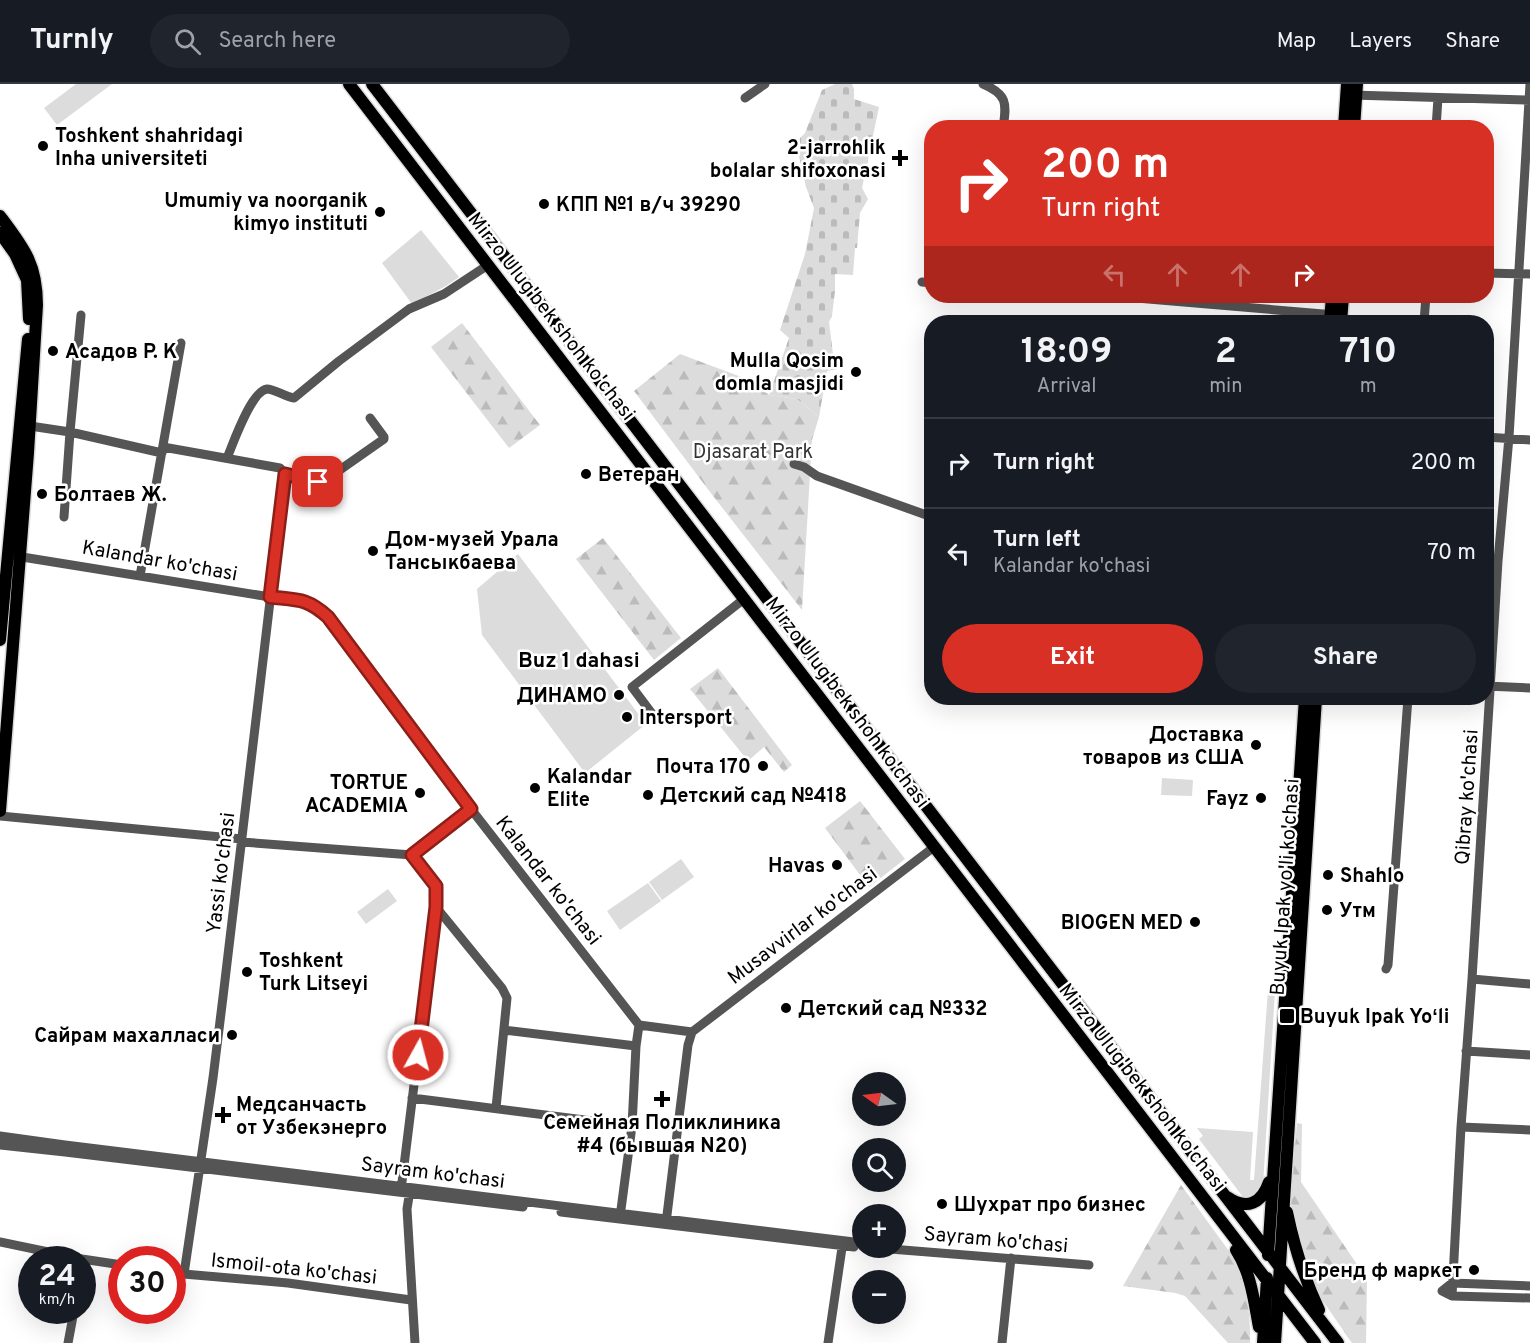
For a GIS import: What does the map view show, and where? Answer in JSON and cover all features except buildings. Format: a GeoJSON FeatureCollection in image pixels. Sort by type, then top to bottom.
{"type":"FeatureCollection","features":[{"type":"Feature","properties":{"kind":"main road","name":"Mirzo Ulug'bek shoh ko'chasi"},"geometry":{"type":"LineString","coordinates":[[349,84],[1315,1343]]}},
{"type":"Feature","properties":{"kind":"main road","name":"Mirzo Ulug'bek shoh ko'chasi"},"geometry":{"type":"LineString","coordinates":[[372,84],[1338,1343]]}},
{"type":"Feature","properties":{"kind":"main road"},"geometry":{"type":"LineString","coordinates":[[1345,120],[1351,90]]}},
{"type":"Feature","properties":{"kind":"main road"},"geometry":{"type":"LineString","coordinates":[[1351,90],[1353,120]]}},
{"type":"Feature","properties":{"kind":"main road"},"geometry":{"type":"LineString","coordinates":[[0,216],[28,256],[37,285],[30,426],[22,452]]}},
{"type":"Feature","properties":{"kind":"main road"},"geometry":{"type":"LineString","coordinates":[[0,233],[20,263],[27,280],[29,327],[0,811]]}},
{"type":"Feature","properties":{"kind":"main road"},"geometry":{"type":"LineString","coordinates":[[476,249],[490,238]]}},
{"type":"Feature","properties":{"kind":"main road"},"geometry":{"type":"LineString","coordinates":[[0,640],[14,556]]}},
{"type":"Feature","properties":{"kind":"main road","name":"Buyuk Ipak yo'li ko'chasi"},"geometry":{"type":"LineString","coordinates":[[1275,1343],[1284,1198],[1289,1018],[1286,967],[1304,705]]}},
{"type":"Feature","properties":{"kind":"main road","name":"Buyuk Ipak yo'li ko'chasi"},"geometry":{"type":"LineString","coordinates":[[1273,1163],[1289,1018],[1316,705]]}},
{"type":"Feature","properties":{"kind":"main road"},"geometry":{"type":"LineString","coordinates":[[901,804],[916,793]]}},
{"type":"Feature","properties":{"kind":"main road"},"geometry":{"type":"LineString","coordinates":[[1158,1138],[1194,1194],[1242,1261],[1251,1285],[1263,1343]]}},
{"type":"Feature","properties":{"kind":"main road"},"geometry":{"type":"LineString","coordinates":[[1223,1194],[1240,1204],[1249,1204],[1258,1200],[1266,1189],[1273,1163]]}},
{"type":"Feature","properties":{"kind":"main road"},"geometry":{"type":"LineString","coordinates":[[1263,1343],[1273,1163]]}},
{"type":"Feature","properties":{"kind":"main road"},"geometry":{"type":"LineString","coordinates":[[1284,1198],[1298,1258],[1328,1330]]}},
{"type":"Feature","properties":{"kind":"street"},"geometry":{"type":"LineString","coordinates":[[745,98],[765,84]]}},
{"type":"Feature","properties":{"kind":"street"},"geometry":{"type":"LineString","coordinates":[[983,84],[996,90],[1004,101],[1006,108],[1004,120]]}},
{"type":"Feature","properties":{"kind":"street","name":"Qibray ko'chasi"},"geometry":{"type":"LineString","coordinates":[[1494,611],[1509,437],[1530,84]]}},
{"type":"Feature","properties":{"kind":"street"},"geometry":{"type":"LineString","coordinates":[[1351,90],[1438,98],[1529,100]]}},
{"type":"Feature","properties":{"kind":"street"},"geometry":{"type":"LineString","coordinates":[[1437,120],[1438,98]]}},
{"type":"Feature","properties":{"kind":"street"},"geometry":{"type":"LineString","coordinates":[[227,458],[252,402],[264,390],[294,398],[409,309],[444,294],[488,265]]}},
{"type":"Feature","properties":{"kind":"street"},"geometry":{"type":"LineString","coordinates":[[1494,273],[1530,274]]}},
{"type":"Feature","properties":{"kind":"street"},"geometry":{"type":"LineString","coordinates":[[1181,303],[1297,315]]}},
{"type":"Feature","properties":{"kind":"street"},"geometry":{"type":"LineString","coordinates":[[64,517],[81,315]]}},
{"type":"Feature","properties":{"kind":"street"},"geometry":{"type":"LineString","coordinates":[[140,576],[181,343]]}},
{"type":"Feature","properties":{"kind":"street"},"geometry":{"type":"LineString","coordinates":[[30,426],[280,468],[285,474],[324,482],[384,439],[370,418]]}},
{"type":"Feature","properties":{"kind":"street"},"geometry":{"type":"LineString","coordinates":[[1494,437],[1530,440]]}},
{"type":"Feature","properties":{"kind":"street"},"geometry":{"type":"LineString","coordinates":[[795,464],[804,467],[816,476],[924,514]]}},
{"type":"Feature","properties":{"kind":"street","name":"Yassi ko'chasi"},"geometry":{"type":"LineString","coordinates":[[186,1260],[216,1051],[285,474]]}},
{"type":"Feature","properties":{"kind":"street","name":"Kalandar ko'chasi"},"geometry":{"type":"LineString","coordinates":[[14,556],[306,601],[318,608],[328,617],[471,809],[639,1025]]}},
{"type":"Feature","properties":{"kind":"street"},"geometry":{"type":"LineString","coordinates":[[653,715],[632,687],[744,599]]}},
{"type":"Feature","properties":{"kind":"street"},"geometry":{"type":"LineString","coordinates":[[1494,686],[1530,688]]}},
{"type":"Feature","properties":{"kind":"street"},"geometry":{"type":"LineString","coordinates":[[1386,969],[1407,705]]}},
{"type":"Feature","properties":{"kind":"street","name":"Qibray ko'chasi"},"geometry":{"type":"LineString","coordinates":[[1487,705],[1452,1296],[1530,1298]]}},
{"type":"Feature","properties":{"kind":"street"},"geometry":{"type":"LineString","coordinates":[[0,816],[242,841],[412,855],[471,809]]}},
{"type":"Feature","properties":{"kind":"street","name":"Musavvirlar ko'chasi"},"geometry":{"type":"LineString","coordinates":[[692,1032],[934,847]]}},
{"type":"Feature","properties":{"kind":"street"},"geometry":{"type":"LineString","coordinates":[[412,855],[436,886],[436,907],[412,1098],[405,1190],[415,1343]]}},
{"type":"Feature","properties":{"kind":"street"},"geometry":{"type":"LineString","coordinates":[[436,907],[504,992],[507,1002],[496,1108]]}},
{"type":"Feature","properties":{"kind":"street"},"geometry":{"type":"LineString","coordinates":[[1472,979],[1530,984]]}},
{"type":"Feature","properties":{"kind":"street"},"geometry":{"type":"LineString","coordinates":[[620,1216],[632,1126],[639,1025],[692,1032],[688,1045],[666,1222]]}},
{"type":"Feature","properties":{"kind":"street"},"geometry":{"type":"LineString","coordinates":[[504,1030],[636,1046]]}},
{"type":"Feature","properties":{"kind":"street"},"geometry":{"type":"LineString","coordinates":[[1466,1051],[1530,1055]]}},
{"type":"Feature","properties":{"kind":"street"},"geometry":{"type":"LineString","coordinates":[[412,1098],[632,1126]]}},
{"type":"Feature","properties":{"kind":"street"},"geometry":{"type":"LineString","coordinates":[[1461,1128],[1530,1130]]}},
{"type":"Feature","properties":{"kind":"street","name":"Sayram ko'chasi"},"geometry":{"type":"LineString","coordinates":[[0,1136],[200,1165]]}},
{"type":"Feature","properties":{"kind":"street","name":"Sayram ko'chasi"},"geometry":{"type":"LineString","coordinates":[[0,1145],[200,1165],[852,1244]]}},
{"type":"Feature","properties":{"kind":"street"},"geometry":{"type":"LineString","coordinates":[[0,1242],[18,1246]]}},
{"type":"Feature","properties":{"kind":"street"},"geometry":{"type":"LineString","coordinates":[[828,1343],[842,1243]]}},
{"type":"Feature","properties":{"kind":"street","name":"Sayram ko'chasi"},"geometry":{"type":"LineString","coordinates":[[906,1250],[1089,1265]]}},
{"type":"Feature","properties":{"kind":"street"},"geometry":{"type":"LineString","coordinates":[[1002,1343],[1011,1258]]}},
{"type":"Feature","properties":{"kind":"street","name":"Ismoil-ota ko'chasi"},"geometry":{"type":"LineString","coordinates":[[186,1274],[288,1283],[411,1300]]}},
{"type":"Feature","properties":{"kind":"street"},"geometry":{"type":"LineString","coordinates":[[1452,1283],[1530,1286]]}},
{"type":"Feature","properties":{"kind":"street"},"geometry":{"type":"LineString","coordinates":[[68,1343],[72,1324]]}},
{"type":"Feature","properties":{"kind":"green space"},"geometry":{"type":"Polygon","coordinates":[[[76,84],[112,84],[57,125],[44,108],[76,84]]]}},
{"type":"Feature","properties":{"kind":"green space"},"geometry":{"type":"Polygon","coordinates":[[[835,84],[852,84],[854,99],[879,107],[862,188],[868,199],[860,213],[853,275],[835,274],[832,316],[829,322],[837,369],[827,371],[819,417],[797,399],[769,395],[789,338],[780,330],[805,254],[814,208],[806,187],[798,152],[800,138],[805,133],[822,90],[835,84]]]}},
{"type":"Feature","properties":{"kind":"green space"},"geometry":{"type":"Polygon","coordinates":[[[421,230],[459,277],[412,304],[382,263],[421,230]]]}},
{"type":"Feature","properties":{"kind":"green space"},"geometry":{"type":"Polygon","coordinates":[[[462,323],[540,425],[509,448],[431,347],[462,323]]]}},
{"type":"Feature","properties":{"kind":"green space","name":"Djasarat Park"},"geometry":{"type":"Polygon","coordinates":[[[680,354],[752,381],[769,395],[797,399],[819,417],[812,440],[802,610],[634,391],[680,354]]]}},
{"type":"Feature","properties":{"kind":"green space"},"geometry":{"type":"Polygon","coordinates":[[[603,538],[681,638],[654,660],[576,559],[603,538]]]}},
{"type":"Feature","properties":{"kind":"green space"},"geometry":{"type":"Polygon","coordinates":[[[518,554],[646,724],[585,773],[482,635],[477,589],[518,554]]]}},
{"type":"Feature","properties":{"kind":"green space"},"geometry":{"type":"Polygon","coordinates":[[[718,668],[792,765],[784,772],[764,747],[748,761],[690,689],[718,668]]]}},
{"type":"Feature","properties":{"kind":"green space"},"geometry":{"type":"Polygon","coordinates":[[[1162,778],[1193,780],[1192,796],[1161,795],[1162,778]]]}},
{"type":"Feature","properties":{"kind":"green space"},"geometry":{"type":"Polygon","coordinates":[[[860,801],[905,859],[869,887],[825,828],[860,801]]]}},
{"type":"Feature","properties":{"kind":"green space"},"geometry":{"type":"Polygon","coordinates":[[[681,859],[694,877],[662,900],[649,882],[681,859]]]}},
{"type":"Feature","properties":{"kind":"green space"},"geometry":{"type":"Polygon","coordinates":[[[648,883],[661,901],[620,930],[607,911],[648,883]]]}},
{"type":"Feature","properties":{"kind":"green space"},"geometry":{"type":"Polygon","coordinates":[[[388,889],[397,901],[366,924],[357,912],[388,889]]]}},
{"type":"Feature","properties":{"kind":"green space"},"geometry":{"type":"Polygon","coordinates":[[[1268,990],[1275,991],[1263,1185],[1252,1198],[1243,1197],[1199,1139],[1203,1136],[1197,1128],[1253,1132],[1250,1180],[1254,1180],[1268,990]]]}},
{"type":"Feature","properties":{"kind":"green space"},"geometry":{"type":"Polygon","coordinates":[[[1297,1123],[1302,1124],[1301,1182],[1367,1279],[1366,1343],[1352,1343],[1316,1291],[1309,1275],[1290,1198],[1297,1123]]]}},
{"type":"Feature","properties":{"kind":"green space"},"geometry":{"type":"Polygon","coordinates":[[[1181,1185],[1234,1258],[1247,1299],[1250,1343],[1228,1343],[1185,1296],[1123,1286],[1181,1185]]]}},
{"type":"Feature","properties":{"kind":"place","name":"Toshkent shahridagi Inha universiteti"},"geometry":{"type":"Point","coordinates":[43,146]}},
{"type":"Feature","properties":{"kind":"place","name":"2-jarrohlik bolalar shifoxonasi"},"geometry":{"type":"Point","coordinates":[900,158]}},
{"type":"Feature","properties":{"kind":"place","name":"КПП №1 в/ч 39290"},"geometry":{"type":"Point","coordinates":[544,204]}},
{"type":"Feature","properties":{"kind":"place","name":"Umumiy va noorganik kimyo instituti"},"geometry":{"type":"Point","coordinates":[380,212]}},
{"type":"Feature","properties":{"kind":"place","name":"Асадов Р. К"},"geometry":{"type":"Point","coordinates":[53,351]}},
{"type":"Feature","properties":{"kind":"place","name":"Mulla Qosim domla masjidi"},"geometry":{"type":"Point","coordinates":[856,372]}},
{"type":"Feature","properties":{"kind":"place","name":"Ветеран"},"geometry":{"type":"Point","coordinates":[586,474]}},
{"type":"Feature","properties":{"kind":"place","name":"Болтаев Ж."},"geometry":{"type":"Point","coordinates":[42,494]}},
{"type":"Feature","properties":{"kind":"place","name":"Дом-музей Урала Тансыкбаева"},"geometry":{"type":"Point","coordinates":[373,551]}},
{"type":"Feature","properties":{"kind":"place","name":"ДИНАМО"},"geometry":{"type":"Point","coordinates":[619,695]}},
{"type":"Feature","properties":{"kind":"place","name":"Intersport"},"geometry":{"type":"Point","coordinates":[627,717]}},
{"type":"Feature","properties":{"kind":"place","name":"Доставка товаров из США"},"geometry":{"type":"Point","coordinates":[1256,745]}},
{"type":"Feature","properties":{"kind":"place","name":"Почта 170"},"geometry":{"type":"Point","coordinates":[763,766]}},
{"type":"Feature","properties":{"kind":"place","name":"Kalandar Elite"},"geometry":{"type":"Point","coordinates":[535,788]}},
{"type":"Feature","properties":{"kind":"place","name":"TORTUE ACADEMIA"},"geometry":{"type":"Point","coordinates":[420,793]}},
{"type":"Feature","properties":{"kind":"place","name":"Детский сад №418"},"geometry":{"type":"Point","coordinates":[648,795]}},
{"type":"Feature","properties":{"kind":"place","name":"Fayz"},"geometry":{"type":"Point","coordinates":[1261,798]}},
{"type":"Feature","properties":{"kind":"place","name":"Havas"},"geometry":{"type":"Point","coordinates":[837,865]}},
{"type":"Feature","properties":{"kind":"place","name":"Shahlo"},"geometry":{"type":"Point","coordinates":[1328,875]}},
{"type":"Feature","properties":{"kind":"place","name":"Утм"},"geometry":{"type":"Point","coordinates":[1327,910]}},
{"type":"Feature","properties":{"kind":"place","name":"BIOGEN MED"},"geometry":{"type":"Point","coordinates":[1195,922]}},
{"type":"Feature","properties":{"kind":"place","name":"Toshkent Turk Litseyi"},"geometry":{"type":"Point","coordinates":[247,972]}},
{"type":"Feature","properties":{"kind":"place","name":"Детский сад №332"},"geometry":{"type":"Point","coordinates":[786,1008]}},
{"type":"Feature","properties":{"kind":"place","name":"Buyuk Ipak Yoʻli"},"geometry":{"type":"Point","coordinates":[1287,1016]}},
{"type":"Feature","properties":{"kind":"place","name":"Сайрам махалласи"},"geometry":{"type":"Point","coordinates":[232,1035]}},
{"type":"Feature","properties":{"kind":"place","name":"Семейная Поликлиника #4 (бывшая N20)"},"geometry":{"type":"Point","coordinates":[662,1099]}},
{"type":"Feature","properties":{"kind":"place","name":"Медсанчасть от Узбекэнерго"},"geometry":{"type":"Point","coordinates":[223,1115]}},
{"type":"Feature","properties":{"kind":"place","name":"Шухрат про бизнес"},"geometry":{"type":"Point","coordinates":[942,1204]}},
{"type":"Feature","properties":{"kind":"place","name":"Бренд ф маркет"},"geometry":{"type":"Point","coordinates":[1474,1270]}},
{"type":"Feature","properties":{"kind":"district","name":"Buz 1 dahasi"},"geometry":{"type":"Point","coordinates":[579,660]}},
{"type":"Feature","properties":{"kind":"route"},"geometry":{"type":"LineString","coordinates":[[318,482],[285,474],[270,597],[306,601],[328,617],[471,809],[412,855],[436,886],[436,907],[418,1055]]}}]}
